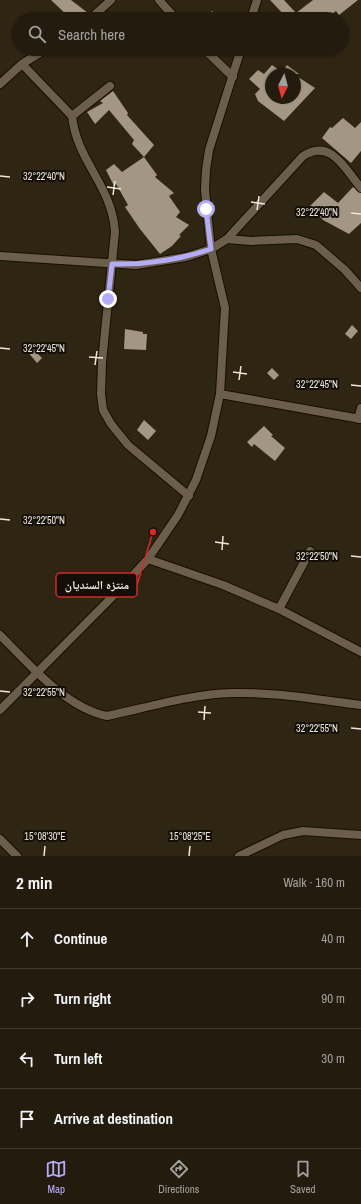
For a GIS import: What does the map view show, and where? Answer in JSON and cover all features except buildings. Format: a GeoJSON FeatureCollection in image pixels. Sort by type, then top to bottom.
{"type":"FeatureCollection","features":[{"type":"Feature","properties":{"kind":"street"},"geometry":{"type":"LineString","coordinates":[[98,12],[111,0]]}},
{"type":"Feature","properties":{"kind":"street"},"geometry":{"type":"LineString","coordinates":[[159,0],[170,12]]}},
{"type":"Feature","properties":{"kind":"street"},"geometry":{"type":"LineString","coordinates":[[253,12],[257,0]]}},
{"type":"Feature","properties":{"kind":"street"},"geometry":{"type":"LineString","coordinates":[[0,84],[22,64],[35,56]]}},
{"type":"Feature","properties":{"kind":"street"},"geometry":{"type":"LineString","coordinates":[[211,56],[232,77]]}},
{"type":"Feature","properties":{"kind":"street"},"geometry":{"type":"LineString","coordinates":[[0,710],[38,673],[148,559],[188,496],[211,436],[220,394],[225,308],[211,249],[205,190],[206,170],[209,150],[239,56]]}},
{"type":"Feature","properties":{"kind":"street"},"geometry":{"type":"LineString","coordinates":[[22,64],[72,116],[77,141],[106,194],[114,215],[115,232],[102,362],[101,394],[104,410],[111,424],[128,445],[188,496]]}},
{"type":"Feature","properties":{"kind":"street"},"geometry":{"type":"LineString","coordinates":[[72,116],[110,86]]}},
{"type":"Feature","properties":{"kind":"street"},"geometry":{"type":"LineString","coordinates":[[0,256],[136,265],[186,258],[211,249],[227,239],[303,156],[311,152],[327,151],[336,158],[361,188]]}},
{"type":"Feature","properties":{"kind":"street"},"geometry":{"type":"LineString","coordinates":[[227,239],[251,241],[297,239],[308,241],[316,245],[345,270],[361,288]]}},
{"type":"Feature","properties":{"kind":"street"},"geometry":{"type":"LineString","coordinates":[[220,394],[360,419],[361,408]]}},
{"type":"Feature","properties":{"kind":"street"},"geometry":{"type":"LineString","coordinates":[[279,609],[310,551]]}},
{"type":"Feature","properties":{"kind":"street"},"geometry":{"type":"LineString","coordinates":[[148,559],[223,585],[279,609],[361,652]]}},
{"type":"Feature","properties":{"kind":"street"},"geometry":{"type":"LineString","coordinates":[[0,635],[38,673],[81,707],[95,714],[108,716],[191,698],[234,693],[266,694],[361,704]]}},
{"type":"Feature","properties":{"kind":"street"},"geometry":{"type":"LineString","coordinates":[[239,856],[283,835],[303,831],[361,835]]}},
{"type":"Feature","properties":{"kind":"street"},"geometry":{"type":"LineString","coordinates":[[0,838],[17,856]]}},
{"type":"Feature","properties":{"kind":"place","name":"منتزه السنديان"},"geometry":{"type":"Point","coordinates":[153,532]}},
{"type":"Feature","properties":{"kind":"route"},"geometry":{"type":"LineString","coordinates":[[108,299],[112,264],[136,265],[186,258],[211,249],[206,209]]}}]}
